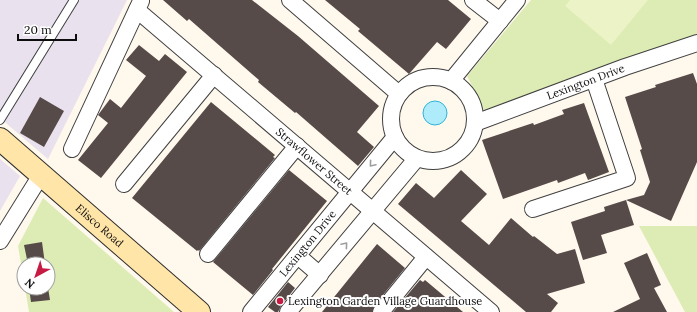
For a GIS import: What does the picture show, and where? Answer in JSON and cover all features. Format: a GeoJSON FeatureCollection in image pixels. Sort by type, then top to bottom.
{"type":"FeatureCollection","features":[{"type":"Feature","properties":{"kind":"main road","name":"Elisco Road"},"geometry":{"type":"LineString","coordinates":[[0,140],[199,312]]}},
{"type":"Feature","properties":{"kind":"street"},"geometry":{"type":"LineString","coordinates":[[290,0],[399,94]]}},
{"type":"Feature","properties":{"kind":"street"},"geometry":{"type":"LineString","coordinates":[[473,0],[500,21]]}},
{"type":"Feature","properties":{"kind":"street"},"geometry":{"type":"LineString","coordinates":[[451,81],[517,0]]}},
{"type":"Feature","properties":{"kind":"street"},"geometry":{"type":"LineString","coordinates":[[72,149],[140,5]]}},
{"type":"Feature","properties":{"kind":"street","name":"Strawflower Street"},"geometry":{"type":"LineString","coordinates":[[140,5],[214,75],[491,312]]}},
{"type":"Feature","properties":{"kind":"street","name":"Lexington Drive"},"geometry":{"type":"LineString","coordinates":[[475,123],[594,79],[696,45]]}},
{"type":"Feature","properties":{"kind":"street"},"geometry":{"type":"LineString","coordinates":[[124,184],[214,75]]}},
{"type":"Feature","properties":{"kind":"street"},"geometry":{"type":"LineString","coordinates":[[437,77],[451,81],[461,88],[470,98],[474,110],[475,123],[472,136],[465,147],[455,155],[443,160],[430,161],[417,158],[408,153],[395,137],[392,126],[394,104],[399,94],[410,84],[423,78],[437,77]]}},
{"type":"Feature","properties":{"kind":"street"},"geometry":{"type":"LineString","coordinates":[[533,209],[627,178],[594,79]]}},
{"type":"Feature","properties":{"kind":"street","name":"Lexington Drive"},"geometry":{"type":"LineString","coordinates":[[251,312],[395,137]]}},
{"type":"Feature","properties":{"kind":"street"},"geometry":{"type":"LineString","coordinates":[[208,254],[297,146]]}},
{"type":"Feature","properties":{"kind":"street"},"geometry":{"type":"LineString","coordinates":[[288,312],[417,158]]}},
{"type":"Feature","properties":{"kind":"street"},"geometry":{"type":"LineString","coordinates":[[0,241],[41,175]]}},
{"type":"Feature","properties":{"kind":"street"},"geometry":{"type":"LineString","coordinates":[[298,256],[320,275]]}},
{"type":"Feature","properties":{"kind":"street"},"geometry":{"type":"LineString","coordinates":[[381,312],[426,257]]}},
{"type":"Feature","properties":{"kind":"lane"},"geometry":{"type":"LineString","coordinates":[[0,120],[74,0]]}},
{"type":"Feature","properties":{"kind":"shaded area"},"geometry":{"type":"Polygon","coordinates":[[[0,0],[127,0],[48,159],[0,118],[0,0]]]}},
{"type":"Feature","properties":{"kind":"shaded area"},"geometry":{"type":"Polygon","coordinates":[[[0,159],[20,176],[0,211],[0,159]]]}},
{"type":"Feature","properties":{"kind":"green space"},"geometry":{"type":"Polygon","coordinates":[[[531,0],[697,0],[697,34],[484,110],[467,76],[531,0]]]}},
{"type":"Feature","properties":{"kind":"green space"},"geometry":{"type":"Polygon","coordinates":[[[570,0],[648,0],[611,45],[565,6],[570,0]]]}},
{"type":"Feature","properties":{"kind":"green space"},"geometry":{"type":"Polygon","coordinates":[[[43,198],[174,312],[29,312],[26,296],[56,296],[56,256],[20,256],[18,246],[43,198]]]}},
{"type":"Feature","properties":{"kind":"green space"},"geometry":{"type":"Polygon","coordinates":[[[639,226],[697,226],[697,312],[685,312],[639,226]]]}},
{"type":"Feature","properties":{"kind":"water"},"geometry":{"type":"Polygon","coordinates":[[[435,101],[444,104],[447,113],[444,122],[435,125],[426,122],[423,113],[426,104],[435,101]]]}},
{"type":"Feature","properties":{"kind":"building"},"geometry":{"type":"Polygon","coordinates":[[[163,0],[252,0],[298,36],[379,106],[357,132],[374,147],[358,166],[296,112],[295,113],[258,82],[259,80],[189,19],[187,21],[163,0]]]}},
{"type":"Feature","properties":{"kind":"building"},"geometry":{"type":"Polygon","coordinates":[[[325,0],[448,0],[471,19],[446,49],[437,42],[409,74],[358,31],[360,29],[325,0]]]}},
{"type":"Feature","properties":{"kind":"building"},"geometry":{"type":"Polygon","coordinates":[[[139,45],[159,61],[165,54],[187,72],[101,178],[78,160],[108,123],[98,115],[110,99],[121,108],[146,76],[126,60],[139,45]]]}},
{"type":"Feature","properties":{"kind":"building"},"geometry":{"type":"Polygon","coordinates":[[[693,73],[697,84],[697,162],[671,221],[626,200],[644,195],[650,182],[640,150],[642,149],[625,97],[656,87],[655,85],[693,73]]]}},
{"type":"Feature","properties":{"kind":"building"},"geometry":{"type":"Polygon","coordinates":[[[40,97],[64,111],[44,147],[20,133],[40,97]]]}},
{"type":"Feature","properties":{"kind":"building"},"geometry":{"type":"Polygon","coordinates":[[[211,102],[275,155],[273,157],[275,158],[199,251],[197,251],[132,198],[211,102]]]}},
{"type":"Feature","properties":{"kind":"building"},"geometry":{"type":"Polygon","coordinates":[[[584,103],[609,172],[588,180],[585,173],[558,183],[557,180],[503,199],[482,140],[533,123],[534,125],[564,114],[562,110],[584,103]]]}},
{"type":"Feature","properties":{"kind":"building"},"geometry":{"type":"Polygon","coordinates":[[[289,170],[327,201],[253,295],[213,262],[289,170]]]}},
{"type":"Feature","properties":{"kind":"building"},"geometry":{"type":"Polygon","coordinates":[[[461,170],[487,194],[461,221],[489,245],[511,218],[533,237],[534,236],[557,254],[575,249],[585,283],[547,294],[558,303],[551,312],[526,312],[398,204],[416,183],[434,198],[461,170]]]}},
{"type":"Feature","properties":{"kind":"building"},"geometry":{"type":"Polygon","coordinates":[[[626,200],[634,225],[601,235],[607,253],[583,260],[571,222],[605,211],[604,207],[626,200]]]}},
{"type":"Feature","properties":{"kind":"building"},"geometry":{"type":"Polygon","coordinates":[[[42,242],[44,256],[26,256],[24,245],[42,242]]]}},
{"type":"Feature","properties":{"kind":"building"},"geometry":{"type":"Polygon","coordinates":[[[377,244],[405,268],[374,306],[372,312],[322,312],[377,244]]]}},
{"type":"Feature","properties":{"kind":"building"},"geometry":{"type":"Polygon","coordinates":[[[647,253],[661,285],[654,288],[667,312],[613,312],[640,299],[624,263],[647,253]]]}},
{"type":"Feature","properties":{"kind":"building"},"geometry":{"type":"Polygon","coordinates":[[[420,280],[423,282],[425,280],[463,312],[393,312],[420,280]]]}},
{"type":"Feature","properties":{"kind":"building","name":"Lexington Garden Village Guardhouse"},"geometry":{"type":"Polygon","coordinates":[[[288,282],[295,288],[278,312],[275,312],[268,307],[288,282]]]}},
{"type":"Feature","properties":{"kind":"building"},"geometry":{"type":"Polygon","coordinates":[[[30,296],[49,296],[50,300],[31,302],[30,296]]]}},
{"type":"Feature","properties":{"kind":"place","name":"Lexington Garden Village Guardhouse"},"geometry":{"type":"Point","coordinates":[280,301]}}]}
